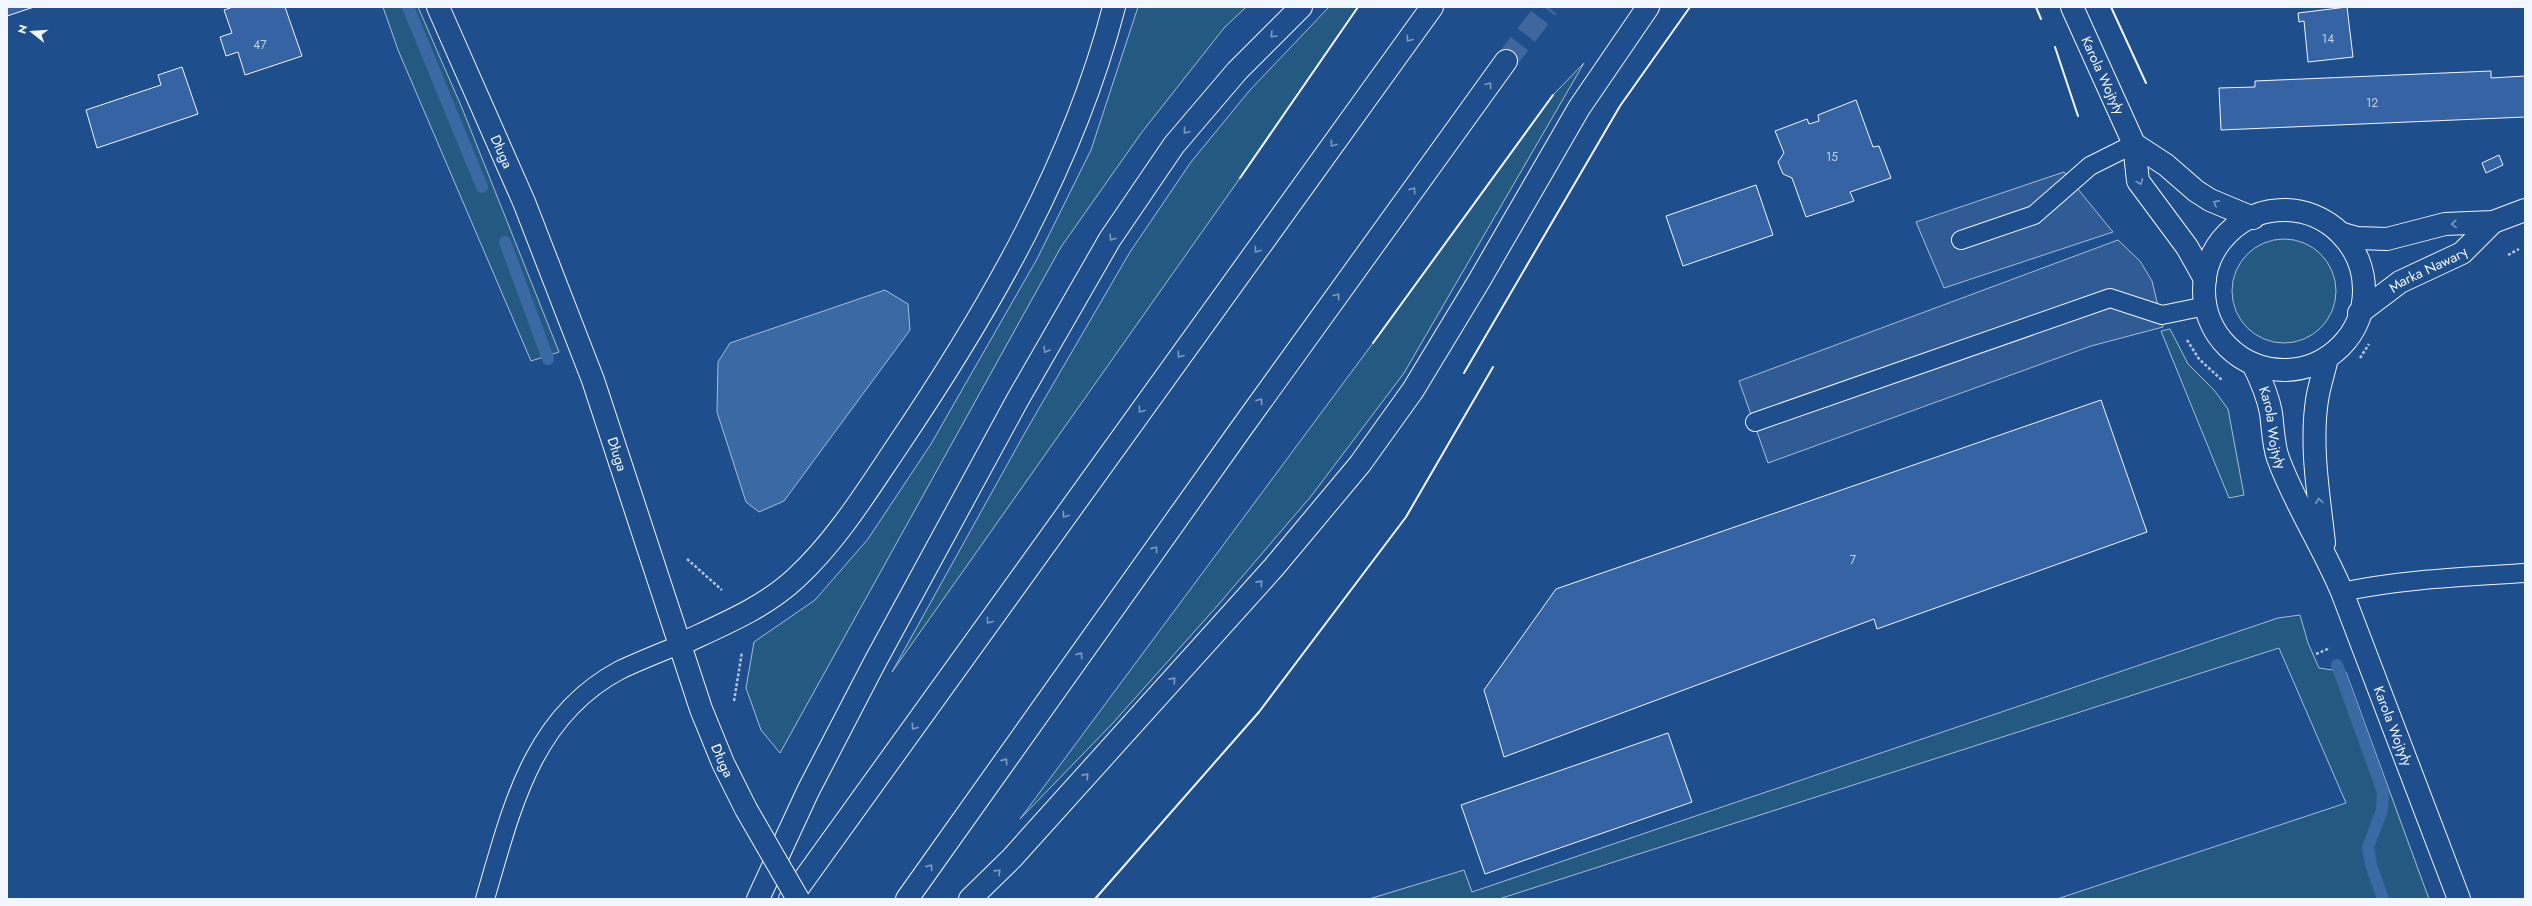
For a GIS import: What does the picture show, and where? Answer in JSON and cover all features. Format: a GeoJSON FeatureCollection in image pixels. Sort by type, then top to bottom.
{"type":"FeatureCollection","features":[{"type":"Feature","properties":{"kind":"main road","name":"Długa"},"geometry":{"type":"LineString","coordinates":[[438,7],[524,202],[593,380],[701,709],[723,763],[746,809],[798,899]]}},
{"type":"Feature","properties":{"kind":"main road"},"geometry":{"type":"LineString","coordinates":[[679,645],[756,606],[795,579],[839,530],[880,472],[931,395],[996,287],[1040,207],[1074,129],[1114,7]]}},
{"type":"Feature","properties":{"kind":"main road"},"geometry":{"type":"LineString","coordinates":[[758,899],[808,791],[875,662],[1018,399],[1110,239],[1174,146],[1237,71],[1301,7]]}},
{"type":"Feature","properties":{"kind":"main road"},"geometry":{"type":"LineString","coordinates":[[790,899],[1432,7]]}},
{"type":"Feature","properties":{"kind":"main road"},"geometry":{"type":"LineString","coordinates":[[970,899],[1012,858],[1258,585],[1360,464],[1413,390],[1479,281],[1575,113],[1648,7]]}},
{"type":"Feature","properties":{"kind":"main road","name":"Karola Wojtyły"},"geometry":{"type":"LineString","coordinates":[[2072,7],[2134,144],[2138,181],[2187,247],[2205,279]]}},
{"type":"Feature","properties":{"kind":"main road"},"geometry":{"type":"LineString","coordinates":[[907,899],[1238,433],[1506,61]]}},
{"type":"Feature","properties":{"kind":"main road"},"geometry":{"type":"LineString","coordinates":[[2134,144],[2166,165],[2196,191],[2210,200],[2253,218]]}},
{"type":"Feature","properties":{"kind":"main road","name":"Marka Nawary"},"geometry":{"type":"LineString","coordinates":[[2343,234],[2358,238],[2387,239],[2445,224],[2493,222],[2525,210]]}},
{"type":"Feature","properties":{"kind":"main road"},"geometry":{"type":"LineString","coordinates":[[2272,212],[2302,212],[2318,218],[2343,234],[2360,262],[2362,289],[2359,313],[2349,335],[2327,358],[2312,365],[2285,371],[2269,370],[2241,358],[2218,336],[2206,306],[2205,279],[2209,263],[2227,235],[2253,218],[2272,212]]}},
{"type":"Feature","properties":{"kind":"main road","name":"Marka Nawary"},"geometry":{"type":"LineString","coordinates":[[2359,313],[2400,282],[2462,254],[2493,222]]}},
{"type":"Feature","properties":{"kind":"main road","name":"Karola Wojtyły"},"geometry":{"type":"LineString","coordinates":[[2326,554],[2317,481],[2315,431],[2317,399],[2327,358]]}},
{"type":"Feature","properties":{"kind":"main road","name":"Karola Wojtyły"},"geometry":{"type":"LineString","coordinates":[[2253,364],[2260,378],[2270,411],[2277,455],[2293,496],[2326,554],[2342,592],[2459,899]]}},
{"type":"Feature","properties":{"kind":"lane"},"geometry":{"type":"LineString","coordinates":[[1961,240],[2034,214],[2090,166],[2134,144]]}},
{"type":"Feature","properties":{"kind":"lane"},"geometry":{"type":"LineString","coordinates":[[1755,422],[2110,298],[2162,315],[2206,306]]}},
{"type":"Feature","properties":{"kind":"lane"},"geometry":{"type":"LineString","coordinates":[[2342,592],[2368,586],[2434,578],[2525,573]]}},
{"type":"Feature","properties":{"kind":"lane"},"geometry":{"type":"LineString","coordinates":[[485,899],[513,804],[532,758],[560,718],[590,690],[620,671],[679,645]]}},
{"type":"Feature","properties":{"kind":"path"},"geometry":{"type":"LineString","coordinates":[[2504,257],[2525,246]]}},
{"type":"Feature","properties":{"kind":"path"},"geometry":{"type":"LineString","coordinates":[[2359,360],[2371,343]]}},
{"type":"Feature","properties":{"kind":"shaded area"},"geometry":{"type":"Polygon","coordinates":[[[383,7],[418,7],[462,108],[559,352],[531,361],[398,50],[383,7]]]}},
{"type":"Feature","properties":{"kind":"shaded area"},"geometry":{"type":"Polygon","coordinates":[[[1138,7],[1246,7],[1224,28],[1142,132],[1061,247],[780,753],[761,730],[746,688],[754,642],[815,600],[868,539],[931,444],[1037,259],[1091,150],[1138,7]]]}},
{"type":"Feature","properties":{"kind":"shaded area"},"geometry":{"type":"Polygon","coordinates":[[[1329,7],[1358,7],[1240,178],[892,672],[1027,429],[1130,252],[1191,162],[1250,90],[1329,7]]]}},
{"type":"Feature","properties":{"kind":"shaded area"},"geometry":{"type":"Polygon","coordinates":[[[1584,63],[1404,373],[1312,495],[1218,605],[1112,724],[1020,819],[1373,343],[1553,95],[1584,63]]]}},
{"type":"Feature","properties":{"kind":"shaded area"},"geometry":{"type":"Polygon","coordinates":[[[2064,172],[2113,232],[1944,288],[1916,222],[2064,172]]]}},
{"type":"Feature","properties":{"kind":"shaded area"},"geometry":{"type":"Polygon","coordinates":[[[2284,239],[2304,243],[2313,248],[2327,262],[2332,271],[2336,291],[2332,311],[2327,320],[2313,334],[2304,339],[2284,343],[2264,339],[2255,334],[2241,320],[2236,311],[2232,291],[2236,271],[2241,262],[2255,248],[2264,243],[2284,239]]]}},
{"type":"Feature","properties":{"kind":"shaded area"},"geometry":{"type":"Polygon","coordinates":[[[2118,240],[2140,261],[2152,281],[2163,327],[2091,346],[1768,463],[1739,381],[2118,240]]]}},
{"type":"Feature","properties":{"kind":"shaded area"},"geometry":{"type":"Polygon","coordinates":[[[885,290],[908,304],[910,330],[784,501],[759,512],[746,502],[717,412],[718,362],[730,343],[885,290]]]}},
{"type":"Feature","properties":{"kind":"shaded area"},"geometry":{"type":"Polygon","coordinates":[[[2170,329],[2188,364],[2214,390],[2228,409],[2244,495],[2229,498],[2161,331],[2170,329]]]}},
{"type":"Feature","properties":{"kind":"shaded area"},"geometry":{"type":"Polygon","coordinates":[[[2300,615],[2308,643],[2319,668],[2346,672],[2429,899],[2057,899],[2346,803],[2279,648],[1499,899],[1369,899],[1464,870],[1472,892],[2278,618],[2300,615]]]}},
{"type":"Feature","properties":{"kind":"building"},"geometry":{"type":"Polygon","coordinates":[[[7,7],[34,7],[7,16],[7,7]]]}},
{"type":"Feature","properties":{"kind":"building"},"geometry":{"type":"Polygon","coordinates":[[[233,7],[285,7],[302,56],[245,75],[238,52],[226,56],[220,37],[232,33],[224,10],[233,7]]]}},
{"type":"Feature","properties":{"kind":"building"},"geometry":{"type":"Polygon","coordinates":[[[2347,7],[2353,57],[2308,62],[2304,21],[2299,22],[2298,13],[2347,7]]]}},
{"type":"Feature","properties":{"kind":"building"},"geometry":{"type":"Polygon","coordinates":[[[182,67],[198,114],[97,148],[86,110],[161,85],[158,75],[182,67]]]}},
{"type":"Feature","properties":{"kind":"building"},"geometry":{"type":"Polygon","coordinates":[[[2491,71],[2491,78],[2525,76],[2525,117],[2221,130],[2219,88],[2255,87],[2255,81],[2491,71]]]}},
{"type":"Feature","properties":{"kind":"building"},"geometry":{"type":"Polygon","coordinates":[[[1856,100],[1873,147],[1879,146],[1891,178],[1850,192],[1854,201],[1806,217],[1792,178],[1783,174],[1778,162],[1784,153],[1775,131],[1807,119],[1809,124],[1819,121],[1818,115],[1856,100]]]}},
{"type":"Feature","properties":{"kind":"building"},"geometry":{"type":"Polygon","coordinates":[[[2499,155],[2503,165],[2486,173],[2482,163],[2499,155]]]}},
{"type":"Feature","properties":{"kind":"building"},"geometry":{"type":"Polygon","coordinates":[[[1756,185],[1773,235],[1683,266],[1666,216],[1756,185]]]}},
{"type":"Feature","properties":{"kind":"building"},"geometry":{"type":"Polygon","coordinates":[[[2101,400],[2147,532],[1877,629],[1874,619],[1504,757],[1484,690],[1556,589],[2101,400]]]}},
{"type":"Feature","properties":{"kind":"building"},"geometry":{"type":"Polygon","coordinates":[[[1668,733],[1692,802],[1485,874],[1461,805],[1668,733]]]}},
{"type":"Feature","properties":{"kind":"waterway"},"geometry":{"type":"LineString","coordinates":[[408,7],[482,187]]}},
{"type":"Feature","properties":{"kind":"waterway"},"geometry":{"type":"LineString","coordinates":[[505,242],[548,359]]}},
{"type":"Feature","properties":{"kind":"waterway"},"geometry":{"type":"LineString","coordinates":[[2337,665],[2383,792],[2382,810],[2368,847],[2371,865],[2383,899]]}},
{"type":"Feature","properties":{"kind":"tunnel"},"geometry":{"type":"LineString","coordinates":[[1506,61],[1548,7]]}},
{"type":"Feature","properties":{"kind":"wall"},"geometry":{"type":"LineString","coordinates":[[1240,178],[1358,7]]}},
{"type":"Feature","properties":{"kind":"wall"},"geometry":{"type":"LineString","coordinates":[[1464,373],[1620,106],[1690,7]]}},
{"type":"Feature","properties":{"kind":"wall"},"geometry":{"type":"LineString","coordinates":[[2036,7],[2041,19]]}},
{"type":"Feature","properties":{"kind":"wall"},"geometry":{"type":"LineString","coordinates":[[2111,7],[2146,83]]}},
{"type":"Feature","properties":{"kind":"wall"},"geometry":{"type":"LineString","coordinates":[[2055,47],[2078,116]]}},
{"type":"Feature","properties":{"kind":"wall"},"geometry":{"type":"LineString","coordinates":[[1373,343],[1553,95]]}},
{"type":"Feature","properties":{"kind":"wall"},"geometry":{"type":"LineString","coordinates":[[1095,899],[1259,712],[1406,517],[1493,367]]}}]}
